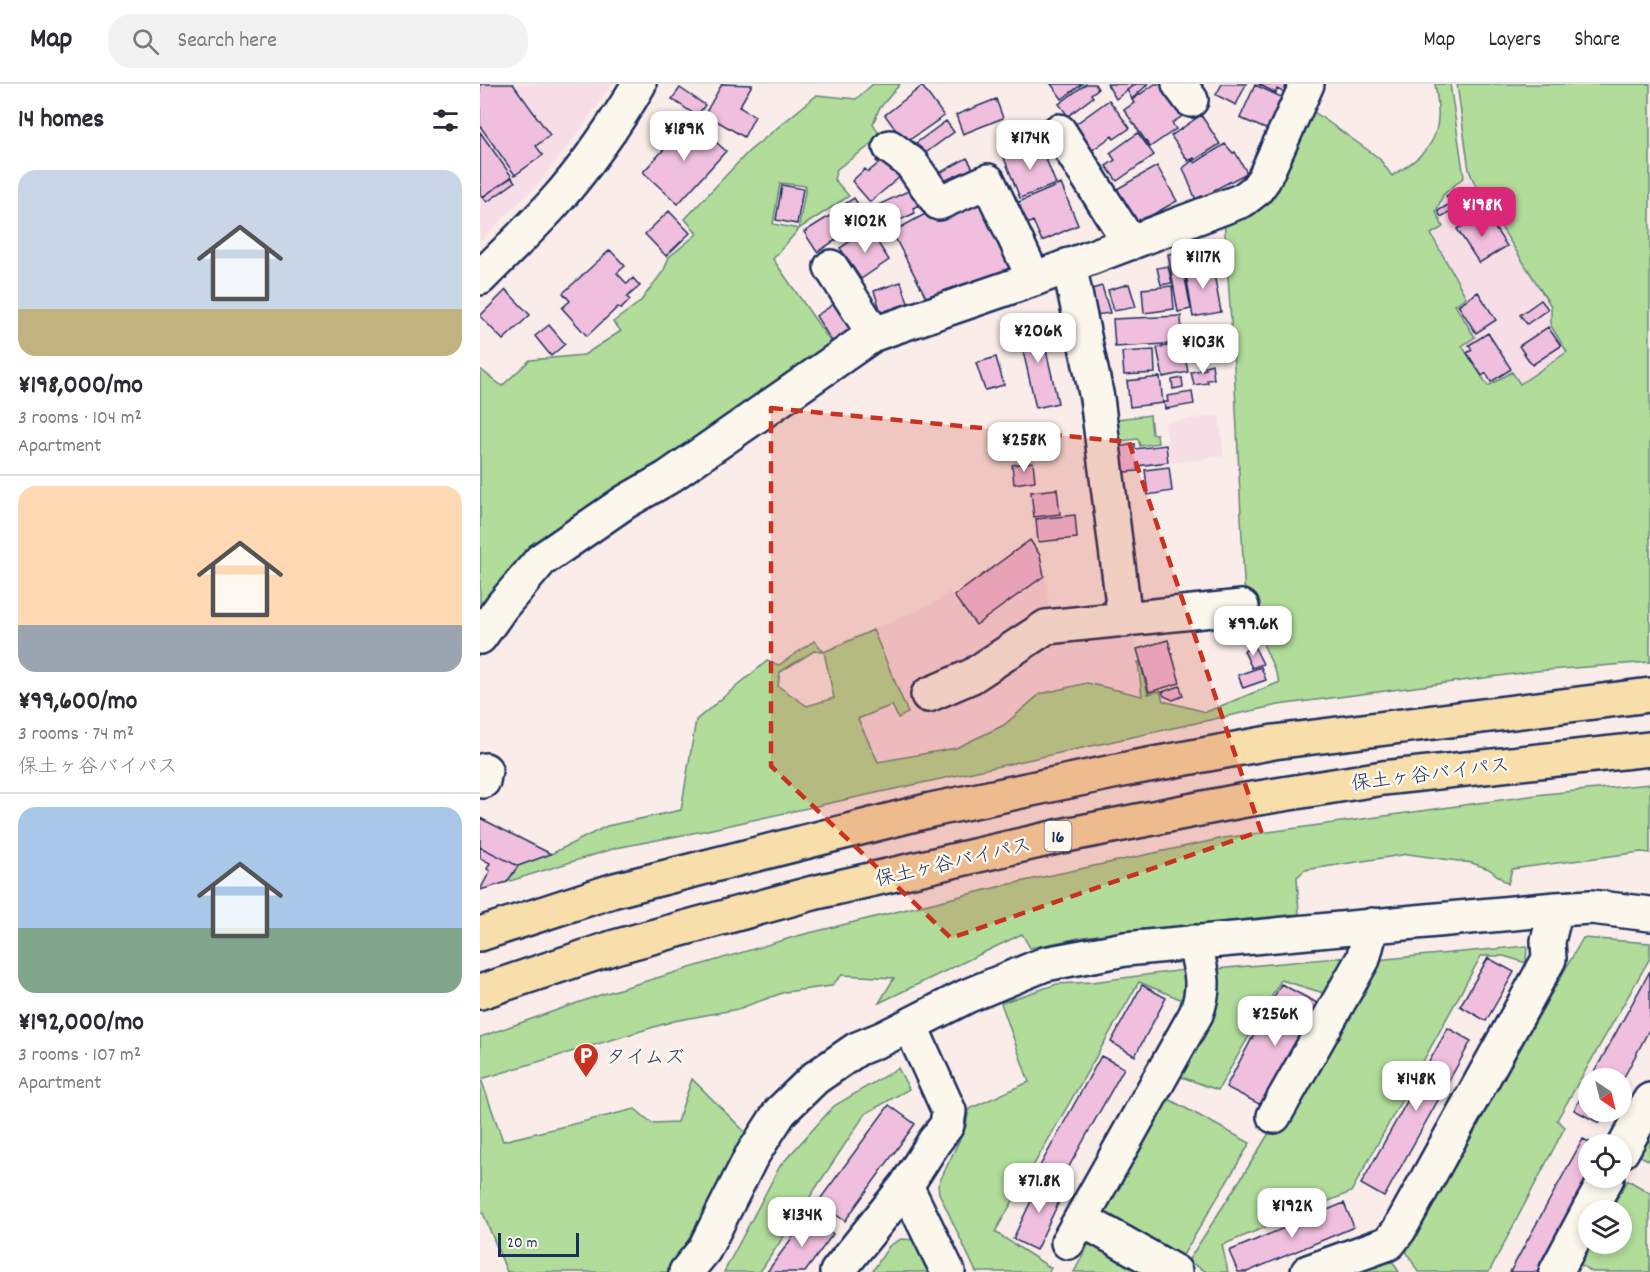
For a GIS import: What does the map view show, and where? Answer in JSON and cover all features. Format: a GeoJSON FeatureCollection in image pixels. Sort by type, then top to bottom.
{"type":"FeatureCollection","features":[{"type":"Feature","properties":{"kind":"highway"},"geometry":{"type":"LineString","coordinates":[[480,934],[615,890],[931,810],[1132,768],[1274,742],[1650,695]]}},
{"type":"Feature","properties":{"kind":"highway","name":"保土ヶ谷バイパス"},"geometry":{"type":"LineString","coordinates":[[480,992],[615,947],[813,893],[1061,836],[1240,801],[1383,778],[1650,749]]}},
{"type":"Feature","properties":{"kind":"street"},"geometry":{"type":"LineString","coordinates":[[480,278],[553,204],[629,102],[639,84]]}},
{"type":"Feature","properties":{"kind":"street"},"geometry":{"type":"LineString","coordinates":[[480,637],[502,606],[541,560],[625,502],[667,478],[874,334],[1034,279],[1243,200],[1256,190],[1269,171],[1307,84]]}},
{"type":"Feature","properties":{"kind":"street"},"geometry":{"type":"LineString","coordinates":[[1059,131],[1130,243]]}},
{"type":"Feature","properties":{"kind":"street"},"geometry":{"type":"LineString","coordinates":[[890,147],[911,163],[939,203],[988,181],[1034,279]]}},
{"type":"Feature","properties":{"kind":"street"},"geometry":{"type":"LineString","coordinates":[[1069,265],[1096,398],[1125,620]]}},
{"type":"Feature","properties":{"kind":"street"},"geometry":{"type":"LineString","coordinates":[[831,267],[874,334]]}},
{"type":"Feature","properties":{"kind":"street"},"geometry":{"type":"LineString","coordinates":[[928,694],[972,676],[1046,627],[1242,606]]}},
{"type":"Feature","properties":{"kind":"street"},"geometry":{"type":"LineString","coordinates":[[686,1272],[704,1250],[751,1157],[780,1112],[815,1078],[857,1049],[967,996],[1045,964],[1125,949],[1556,909],[1592,907],[1650,914]]}},
{"type":"Feature","properties":{"kind":"street"},"geometry":{"type":"LineString","coordinates":[[1308,1272],[1389,1243],[1399,1230],[1549,959],[1548,941],[1556,909]]}},
{"type":"Feature","properties":{"kind":"street"},"geometry":{"type":"LineString","coordinates":[[1274,1116],[1363,959],[1372,925]]}},
{"type":"Feature","properties":{"kind":"street"},"geometry":{"type":"LineString","coordinates":[[1175,1272],[1075,1231],[1196,1014],[1202,997],[1202,974],[1194,942]]}},
{"type":"Feature","properties":{"kind":"street"},"geometry":{"type":"LineString","coordinates":[[837,1272],[906,1186],[934,1142],[948,1125],[949,1111],[910,1025]]}},
{"type":"Feature","properties":{"kind":"street"},"geometry":{"type":"LineString","coordinates":[[1631,1134],[1650,1100]]}},
{"type":"Feature","properties":{"kind":"street"},"geometry":{"type":"LineString","coordinates":[[906,1186],[948,1272]]}},
{"type":"Feature","properties":{"kind":"street"},"geometry":{"type":"LineString","coordinates":[[1556,1272],[1578,1231]]}},
{"type":"Feature","properties":{"kind":"highlighted area"},"geometry":{"type":"Polygon","coordinates":[[[771,408],[1129,442],[1261,831],[951,938],[771,766],[771,408]]]}},
{"type":"Feature","properties":{"kind":"shaded area"},"geometry":{"type":"Polygon","coordinates":[[[480,84],[612,84],[582,128],[539,183],[480,241],[480,84]]]}},
{"type":"Feature","properties":{"kind":"shaded area"},"geometry":{"type":"Polygon","coordinates":[[[1469,170],[1477,189],[1551,306],[1551,327],[1568,352],[1520,385],[1488,386],[1462,345],[1455,305],[1466,297],[1431,234],[1443,227],[1436,212],[1443,195],[1469,170]]]}},
{"type":"Feature","properties":{"kind":"shaded area"},"geometry":{"type":"Polygon","coordinates":[[[1219,415],[1224,456],[1171,463],[1165,423],[1219,415]]]}},
{"type":"Feature","properties":{"kind":"shaded area"},"geometry":{"type":"Polygon","coordinates":[[[1046,576],[1052,639],[1134,629],[1142,696],[1087,683],[1040,694],[1004,725],[956,748],[878,762],[858,719],[892,705],[908,713],[873,630],[934,603],[950,592],[975,627],[1046,576]]]}},
{"type":"Feature","properties":{"kind":"green space"},"geometry":{"type":"Polygon","coordinates":[[[873,84],[900,84],[879,109],[873,124],[882,137],[837,169],[834,179],[849,196],[800,228],[806,186],[780,183],[773,224],[799,229],[773,259],[837,351],[666,473],[480,631],[480,369],[502,386],[530,360],[584,355],[621,331],[613,322],[640,302],[664,270],[669,257],[697,234],[685,219],[748,152],[817,95],[856,99],[873,84]]]}},
{"type":"Feature","properties":{"kind":"green space"},"geometry":{"type":"Polygon","coordinates":[[[1435,84],[1450,84],[1464,177],[1443,195],[1436,212],[1443,227],[1431,234],[1466,297],[1455,305],[1475,337],[1462,346],[1488,386],[1512,372],[1520,384],[1567,352],[1551,326],[1551,306],[1477,189],[1469,170],[1457,84],[1650,84],[1650,662],[1536,671],[1278,705],[616,848],[507,882],[518,866],[551,854],[607,826],[681,810],[696,720],[767,661],[779,665],[814,641],[824,652],[873,630],[908,713],[898,718],[892,705],[858,719],[878,762],[956,748],[1004,725],[1040,694],[1087,683],[1142,696],[1138,662],[1140,662],[1148,694],[1160,691],[1163,701],[1206,712],[1280,682],[1245,603],[1234,365],[1224,218],[1307,107],[1379,158],[1392,176],[1418,157],[1433,139],[1437,128],[1435,84]],[[814,651],[780,672],[778,686],[807,706],[834,698],[824,652],[814,651]]]}},
{"type":"Feature","properties":{"kind":"green space"},"geometry":{"type":"Polygon","coordinates":[[[1150,415],[1152,434],[1157,434],[1158,443],[1140,446],[1138,439],[1112,442],[1109,420],[1150,415]]]}},
{"type":"Feature","properties":{"kind":"green space"},"geometry":{"type":"Polygon","coordinates":[[[1650,784],[1650,853],[1641,852],[1512,869],[1508,884],[1489,869],[1472,863],[1408,854],[1305,870],[1297,877],[1299,914],[1089,936],[1030,948],[1022,934],[879,1003],[894,978],[842,975],[831,986],[785,992],[738,1009],[674,1021],[481,1079],[503,1141],[635,1109],[652,1123],[677,1122],[692,1079],[748,1135],[693,1239],[668,1272],[507,1272],[483,1213],[480,1213],[480,1037],[603,994],[797,936],[1006,885],[1224,838],[1544,794],[1650,784]]]}},
{"type":"Feature","properties":{"kind":"green space"},"geometry":{"type":"Polygon","coordinates":[[[1583,938],[1650,943],[1650,958],[1587,1068],[1578,1068],[1578,1083],[1557,1120],[1565,1127],[1489,1272],[1418,1272],[1406,1251],[1583,938]]]}},
{"type":"Feature","properties":{"kind":"green space"},"geometry":{"type":"Polygon","coordinates":[[[1527,946],[1526,963],[1504,956],[1481,956],[1351,1192],[1222,1245],[1228,1272],[1207,1272],[1188,1261],[1375,960],[1527,946]]]}},
{"type":"Feature","properties":{"kind":"green space"},"geometry":{"type":"Polygon","coordinates":[[[1347,957],[1327,994],[1281,980],[1218,1090],[1176,1075],[1216,969],[1347,957]]]}},
{"type":"Feature","properties":{"kind":"green space"},"geometry":{"type":"Polygon","coordinates":[[[1184,970],[1190,990],[1185,1001],[1139,982],[995,1232],[1051,1268],[1049,1272],[976,1272],[939,1193],[938,1185],[966,1126],[969,1109],[1029,1082],[1001,1003],[1057,984],[1092,982],[1184,970]]]}},
{"type":"Feature","properties":{"kind":"green space"},"geometry":{"type":"Polygon","coordinates":[[[898,1068],[909,1089],[865,1114],[760,1272],[724,1272],[780,1166],[834,1106],[898,1068]]]}},
{"type":"Feature","properties":{"kind":"green space"},"geometry":{"type":"Polygon","coordinates":[[[1163,1096],[1250,1143],[1179,1262],[1098,1216],[1163,1096]]]}},
{"type":"Feature","properties":{"kind":"green space"},"geometry":{"type":"Polygon","coordinates":[[[1650,1134],[1650,1161],[1638,1155],[1650,1134]]]}},
{"type":"Feature","properties":{"kind":"green space"},"geometry":{"type":"Polygon","coordinates":[[[1632,1182],[1650,1193],[1650,1272],[1591,1272],[1580,1264],[1586,1254],[1632,1254],[1632,1200],[1616,1200],[1623,1188],[1632,1188],[1632,1182]]]}},
{"type":"Feature","properties":{"kind":"green space"},"geometry":{"type":"Polygon","coordinates":[[[901,1239],[916,1240],[937,1272],[872,1272],[889,1246],[901,1239]]]}},
{"type":"Feature","properties":{"kind":"green space"},"geometry":{"type":"Polygon","coordinates":[[[1090,1242],[1142,1272],[1074,1272],[1090,1242]]]}},
{"type":"Feature","properties":{"kind":"green space"},"geometry":{"type":"Polygon","coordinates":[[[1389,1256],[1399,1272],[1348,1272],[1389,1256]]]}},
{"type":"Feature","properties":{"kind":"building"},"geometry":{"type":"Polygon","coordinates":[[[480,84],[513,84],[550,135],[536,146],[543,155],[515,175],[480,126],[480,84]]]}},
{"type":"Feature","properties":{"kind":"building"},"geometry":{"type":"Polygon","coordinates":[[[722,84],[752,85],[739,107],[755,116],[744,137],[705,114],[722,84]]]}},
{"type":"Feature","properties":{"kind":"building"},"geometry":{"type":"Polygon","coordinates":[[[1051,84],[1082,84],[1062,99],[1051,84]]]}},
{"type":"Feature","properties":{"kind":"building"},"geometry":{"type":"Polygon","coordinates":[[[1086,84],[1095,84],[1098,89],[1091,94],[1093,97],[1068,116],[1059,104],[1086,84]]]}},
{"type":"Feature","properties":{"kind":"building"},"geometry":{"type":"Polygon","coordinates":[[[1107,84],[1135,84],[1116,99],[1107,84]]]}},
{"type":"Feature","properties":{"kind":"building"},"geometry":{"type":"Polygon","coordinates":[[[1136,84],[1148,84],[1132,99],[1127,90],[1136,84]]]}},
{"type":"Feature","properties":{"kind":"building"},"geometry":{"type":"Polygon","coordinates":[[[1155,84],[1163,84],[1184,115],[1172,123],[1176,129],[1150,147],[1124,110],[1134,103],[1132,100],[1155,84]]]}},
{"type":"Feature","properties":{"kind":"building"},"geometry":{"type":"Polygon","coordinates":[[[1222,84],[1246,84],[1236,105],[1216,95],[1222,84]]]}},
{"type":"Feature","properties":{"kind":"building"},"geometry":{"type":"Polygon","coordinates":[[[1258,84],[1297,84],[1291,96],[1277,89],[1276,93],[1258,84]]]}},
{"type":"Feature","properties":{"kind":"building"},"geometry":{"type":"Polygon","coordinates":[[[1255,85],[1290,101],[1275,133],[1240,118],[1255,85]]]}},
{"type":"Feature","properties":{"kind":"building"},"geometry":{"type":"Polygon","coordinates":[[[922,86],[944,116],[905,143],[885,115],[922,86]]]}},
{"type":"Feature","properties":{"kind":"building"},"geometry":{"type":"Polygon","coordinates":[[[680,88],[705,105],[697,116],[672,99],[680,88]]]}},
{"type":"Feature","properties":{"kind":"building"},"geometry":{"type":"Polygon","coordinates":[[[996,99],[1003,118],[963,134],[956,115],[996,99]]]}},
{"type":"Feature","properties":{"kind":"building"},"geometry":{"type":"Polygon","coordinates":[[[1109,100],[1130,128],[1114,139],[1112,136],[1091,151],[1073,126],[1109,100]]]}},
{"type":"Feature","properties":{"kind":"building"},"geometry":{"type":"Polygon","coordinates":[[[1201,115],[1220,144],[1195,160],[1194,158],[1188,161],[1171,136],[1201,115]]]}},
{"type":"Feature","properties":{"kind":"building"},"geometry":{"type":"Polygon","coordinates":[[[691,120],[726,151],[678,204],[643,172],[691,120]]]}},
{"type":"Feature","properties":{"kind":"building"},"geometry":{"type":"Polygon","coordinates":[[[946,121],[954,132],[916,160],[908,149],[946,121]]]}},
{"type":"Feature","properties":{"kind":"building"},"geometry":{"type":"Polygon","coordinates":[[[480,132],[512,177],[482,197],[480,194],[480,132]]]}},
{"type":"Feature","properties":{"kind":"building"},"geometry":{"type":"Polygon","coordinates":[[[1138,133],[1154,155],[1117,181],[1106,166],[1115,160],[1110,153],[1138,133]]]}},
{"type":"Feature","properties":{"kind":"building"},"geometry":{"type":"Polygon","coordinates":[[[1040,144],[1056,184],[1020,198],[1004,158],[1040,144]]]}},
{"type":"Feature","properties":{"kind":"building"},"geometry":{"type":"Polygon","coordinates":[[[1225,144],[1233,153],[1235,152],[1247,173],[1214,190],[1217,197],[1198,205],[1183,168],[1193,160],[1195,163],[1225,144]]]}},
{"type":"Feature","properties":{"kind":"building"},"geometry":{"type":"Polygon","coordinates":[[[884,155],[901,176],[870,202],[852,181],[865,169],[868,172],[879,163],[876,161],[884,155]]]}},
{"type":"Feature","properties":{"kind":"building"},"geometry":{"type":"Polygon","coordinates":[[[967,158],[978,177],[951,192],[941,172],[967,158]]]}},
{"type":"Feature","properties":{"kind":"building"},"geometry":{"type":"Polygon","coordinates":[[[1157,166],[1177,201],[1136,224],[1117,189],[1157,166]]]}},
{"type":"Feature","properties":{"kind":"building"},"geometry":{"type":"Polygon","coordinates":[[[511,177],[515,182],[487,202],[483,197],[511,177]]]}},
{"type":"Feature","properties":{"kind":"building"},"geometry":{"type":"Polygon","coordinates":[[[923,184],[930,200],[913,208],[915,213],[887,226],[878,205],[923,184]]]}},
{"type":"Feature","properties":{"kind":"building"},"geometry":{"type":"Polygon","coordinates":[[[1061,184],[1078,225],[1042,241],[1033,221],[1024,226],[1014,204],[1061,184]]]}},
{"type":"Feature","properties":{"kind":"building"},"geometry":{"type":"Polygon","coordinates":[[[782,185],[803,189],[797,224],[776,220],[782,185]]]}},
{"type":"Feature","properties":{"kind":"building"},"geometry":{"type":"Polygon","coordinates":[[[1458,189],[1466,202],[1441,217],[1438,211],[1451,203],[1446,196],[1458,189]]]}},
{"type":"Feature","properties":{"kind":"building"},"geometry":{"type":"Polygon","coordinates":[[[977,192],[1018,270],[927,299],[892,232],[938,207],[977,192]]]}},
{"type":"Feature","properties":{"kind":"building"},"geometry":{"type":"Polygon","coordinates":[[[854,198],[866,217],[843,232],[831,213],[854,198]]]}},
{"type":"Feature","properties":{"kind":"building"},"geometry":{"type":"Polygon","coordinates":[[[669,211],[690,233],[666,256],[645,234],[669,211]]]}},
{"type":"Feature","properties":{"kind":"building"},"geometry":{"type":"Polygon","coordinates":[[[1484,212],[1507,246],[1479,263],[1457,229],[1484,212]]]}},
{"type":"Feature","properties":{"kind":"building"},"geometry":{"type":"Polygon","coordinates":[[[831,215],[844,235],[817,252],[804,232],[831,215]]]}},
{"type":"Feature","properties":{"kind":"building"},"geometry":{"type":"Polygon","coordinates":[[[869,229],[889,260],[861,279],[840,248],[869,229]]]}},
{"type":"Feature","properties":{"kind":"building"},"geometry":{"type":"Polygon","coordinates":[[[610,250],[625,266],[617,273],[627,284],[633,278],[640,286],[627,297],[630,300],[621,309],[618,307],[587,336],[562,308],[570,301],[563,293],[610,250]]]}},
{"type":"Feature","properties":{"kind":"building"},"geometry":{"type":"Polygon","coordinates":[[[1180,252],[1191,309],[1178,312],[1168,254],[1180,252]]]}},
{"type":"Feature","properties":{"kind":"building"},"geometry":{"type":"Polygon","coordinates":[[[1212,263],[1221,312],[1193,317],[1185,268],[1212,263]]]}},
{"type":"Feature","properties":{"kind":"building"},"geometry":{"type":"Polygon","coordinates":[[[1168,266],[1172,283],[1161,285],[1157,268],[1168,266]]]}},
{"type":"Feature","properties":{"kind":"building"},"geometry":{"type":"Polygon","coordinates":[[[901,282],[909,306],[882,315],[874,291],[901,282]]]}},
{"type":"Feature","properties":{"kind":"building"},"geometry":{"type":"Polygon","coordinates":[[[1129,284],[1136,307],[1114,311],[1108,290],[1129,284]]]}},
{"type":"Feature","properties":{"kind":"building"},"geometry":{"type":"Polygon","coordinates":[[[1102,286],[1110,313],[1089,316],[1082,292],[1102,286]]]}},
{"type":"Feature","properties":{"kind":"building"},"geometry":{"type":"Polygon","coordinates":[[[1172,286],[1174,309],[1144,313],[1142,289],[1172,286]]]}},
{"type":"Feature","properties":{"kind":"building"},"geometry":{"type":"Polygon","coordinates":[[[506,290],[530,315],[503,340],[480,316],[506,290]]]}},
{"type":"Feature","properties":{"kind":"building"},"geometry":{"type":"Polygon","coordinates":[[[1478,292],[1496,320],[1476,333],[1458,305],[1478,292]]]}},
{"type":"Feature","properties":{"kind":"building"},"geometry":{"type":"Polygon","coordinates":[[[843,298],[860,324],[833,343],[816,316],[843,298]]]}},
{"type":"Feature","properties":{"kind":"building"},"geometry":{"type":"Polygon","coordinates":[[[1541,300],[1548,309],[1527,324],[1520,315],[1541,300]]]}},
{"type":"Feature","properties":{"kind":"building"},"geometry":{"type":"Polygon","coordinates":[[[1181,316],[1182,343],[1115,347],[1113,319],[1181,316]]]}},
{"type":"Feature","properties":{"kind":"building"},"geometry":{"type":"Polygon","coordinates":[[[1039,319],[1058,403],[1036,408],[1017,324],[1039,319]]]}},
{"type":"Feature","properties":{"kind":"building"},"geometry":{"type":"Polygon","coordinates":[[[549,325],[565,344],[551,356],[535,336],[549,325]]]}},
{"type":"Feature","properties":{"kind":"building"},"geometry":{"type":"Polygon","coordinates":[[[1548,327],[1561,346],[1532,365],[1519,346],[1548,327]]]}},
{"type":"Feature","properties":{"kind":"building"},"geometry":{"type":"Polygon","coordinates":[[[1488,333],[1511,369],[1491,382],[1486,373],[1482,376],[1467,353],[1472,350],[1469,345],[1488,333]]]}},
{"type":"Feature","properties":{"kind":"building"},"geometry":{"type":"Polygon","coordinates":[[[1182,343],[1188,372],[1163,377],[1157,348],[1182,343]]]}},
{"type":"Feature","properties":{"kind":"building"},"geometry":{"type":"Polygon","coordinates":[[[1154,350],[1155,373],[1124,375],[1122,352],[1154,350]]]}},
{"type":"Feature","properties":{"kind":"building"},"geometry":{"type":"Polygon","coordinates":[[[996,357],[1004,385],[985,390],[976,363],[996,357]]]}},
{"type":"Feature","properties":{"kind":"building"},"geometry":{"type":"Polygon","coordinates":[[[1212,364],[1214,379],[1207,380],[1208,383],[1194,385],[1191,372],[1206,369],[1205,366],[1212,364]]]}},
{"type":"Feature","properties":{"kind":"building"},"geometry":{"type":"Polygon","coordinates":[[[1160,377],[1163,403],[1130,407],[1127,381],[1160,377]]]}},
{"type":"Feature","properties":{"kind":"building"},"geometry":{"type":"Polygon","coordinates":[[[1182,378],[1183,387],[1173,389],[1172,380],[1182,378]]]}},
{"type":"Feature","properties":{"kind":"building"},"geometry":{"type":"Polygon","coordinates":[[[1192,392],[1194,404],[1165,409],[1164,402],[1168,402],[1167,396],[1192,392]]]}},
{"type":"Feature","properties":{"kind":"building"},"geometry":{"type":"Polygon","coordinates":[[[1135,444],[1135,449],[1166,445],[1168,462],[1137,466],[1138,471],[1124,472],[1123,467],[1115,468],[1113,448],[1135,444]]]}},
{"type":"Feature","properties":{"kind":"building"},"geometry":{"type":"Polygon","coordinates":[[[1033,462],[1035,481],[1014,484],[1012,465],[1033,462]]]}},
{"type":"Feature","properties":{"kind":"building"},"geometry":{"type":"Polygon","coordinates":[[[1169,467],[1172,491],[1148,495],[1145,470],[1169,467]]]}},
{"type":"Feature","properties":{"kind":"building"},"geometry":{"type":"Polygon","coordinates":[[[1057,489],[1060,514],[1034,517],[1031,492],[1057,489]]]}},
{"type":"Feature","properties":{"kind":"building"},"geometry":{"type":"Polygon","coordinates":[[[1075,515],[1077,538],[1038,542],[1036,519],[1075,515]]]}},
{"type":"Feature","properties":{"kind":"building"},"geometry":{"type":"Polygon","coordinates":[[[1030,540],[1040,555],[1044,576],[976,625],[954,596],[1030,540]]]}},
{"type":"Feature","properties":{"kind":"building"},"geometry":{"type":"Polygon","coordinates":[[[1168,640],[1180,683],[1149,692],[1137,649],[1168,640]]]}},
{"type":"Feature","properties":{"kind":"building"},"geometry":{"type":"Polygon","coordinates":[[[1254,646],[1263,664],[1252,668],[1244,651],[1254,646]]]}},
{"type":"Feature","properties":{"kind":"building"},"geometry":{"type":"Polygon","coordinates":[[[1261,667],[1266,680],[1243,688],[1238,675],[1261,667]]]}},
{"type":"Feature","properties":{"kind":"building"},"geometry":{"type":"Polygon","coordinates":[[[1180,686],[1183,696],[1173,700],[1164,696],[1162,692],[1180,686]]]}},
{"type":"Feature","properties":{"kind":"building"},"geometry":{"type":"Polygon","coordinates":[[[480,818],[551,854],[518,866],[480,847],[480,818]]]}},
{"type":"Feature","properties":{"kind":"building"},"geometry":{"type":"Polygon","coordinates":[[[480,847],[518,866],[507,882],[480,890],[490,871],[487,869],[490,863],[480,858],[480,847]]]}},
{"type":"Feature","properties":{"kind":"building"},"geometry":{"type":"Polygon","coordinates":[[[1488,958],[1514,972],[1486,1021],[1460,1006],[1488,958]]]}},
{"type":"Feature","properties":{"kind":"building"},"geometry":{"type":"Polygon","coordinates":[[[1650,971],[1650,1028],[1629,1068],[1597,1068],[1650,971]]]}},
{"type":"Feature","properties":{"kind":"building"},"geometry":{"type":"Polygon","coordinates":[[[1281,984],[1323,1006],[1269,1109],[1226,1087],[1281,984]]]}},
{"type":"Feature","properties":{"kind":"building"},"geometry":{"type":"Polygon","coordinates":[[[1142,985],[1166,998],[1135,1056],[1111,1042],[1142,985]]]}},
{"type":"Feature","properties":{"kind":"building"},"geometry":{"type":"Polygon","coordinates":[[[1448,1028],[1471,1041],[1384,1197],[1361,1184],[1448,1028]]]}},
{"type":"Feature","properties":{"kind":"building"},"geometry":{"type":"Polygon","coordinates":[[[1101,1056],[1124,1068],[1062,1179],[1040,1166],[1101,1056]]]}},
{"type":"Feature","properties":{"kind":"building"},"geometry":{"type":"Polygon","coordinates":[[[889,1105],[915,1124],[845,1221],[818,1202],[889,1105]]]}},
{"type":"Feature","properties":{"kind":"building"},"geometry":{"type":"Polygon","coordinates":[[[1578,1148],[1578,1188],[1584,1188],[1548,1272],[1510,1272],[1578,1148]]]}},
{"type":"Feature","properties":{"kind":"building"},"geometry":{"type":"Polygon","coordinates":[[[1042,1178],[1065,1189],[1036,1250],[1013,1239],[1042,1178]]]}},
{"type":"Feature","properties":{"kind":"building"},"geometry":{"type":"Polygon","coordinates":[[[1344,1203],[1354,1227],[1247,1272],[1238,1272],[1229,1251],[1344,1203]]]}},
{"type":"Feature","properties":{"kind":"building"},"geometry":{"type":"Polygon","coordinates":[[[808,1216],[833,1234],[805,1272],[767,1272],[808,1216]]]}},
{"type":"Feature","properties":{"kind":"place","name":"タイムズ"},"geometry":{"type":"Point","coordinates":[586,1079]}}]}
